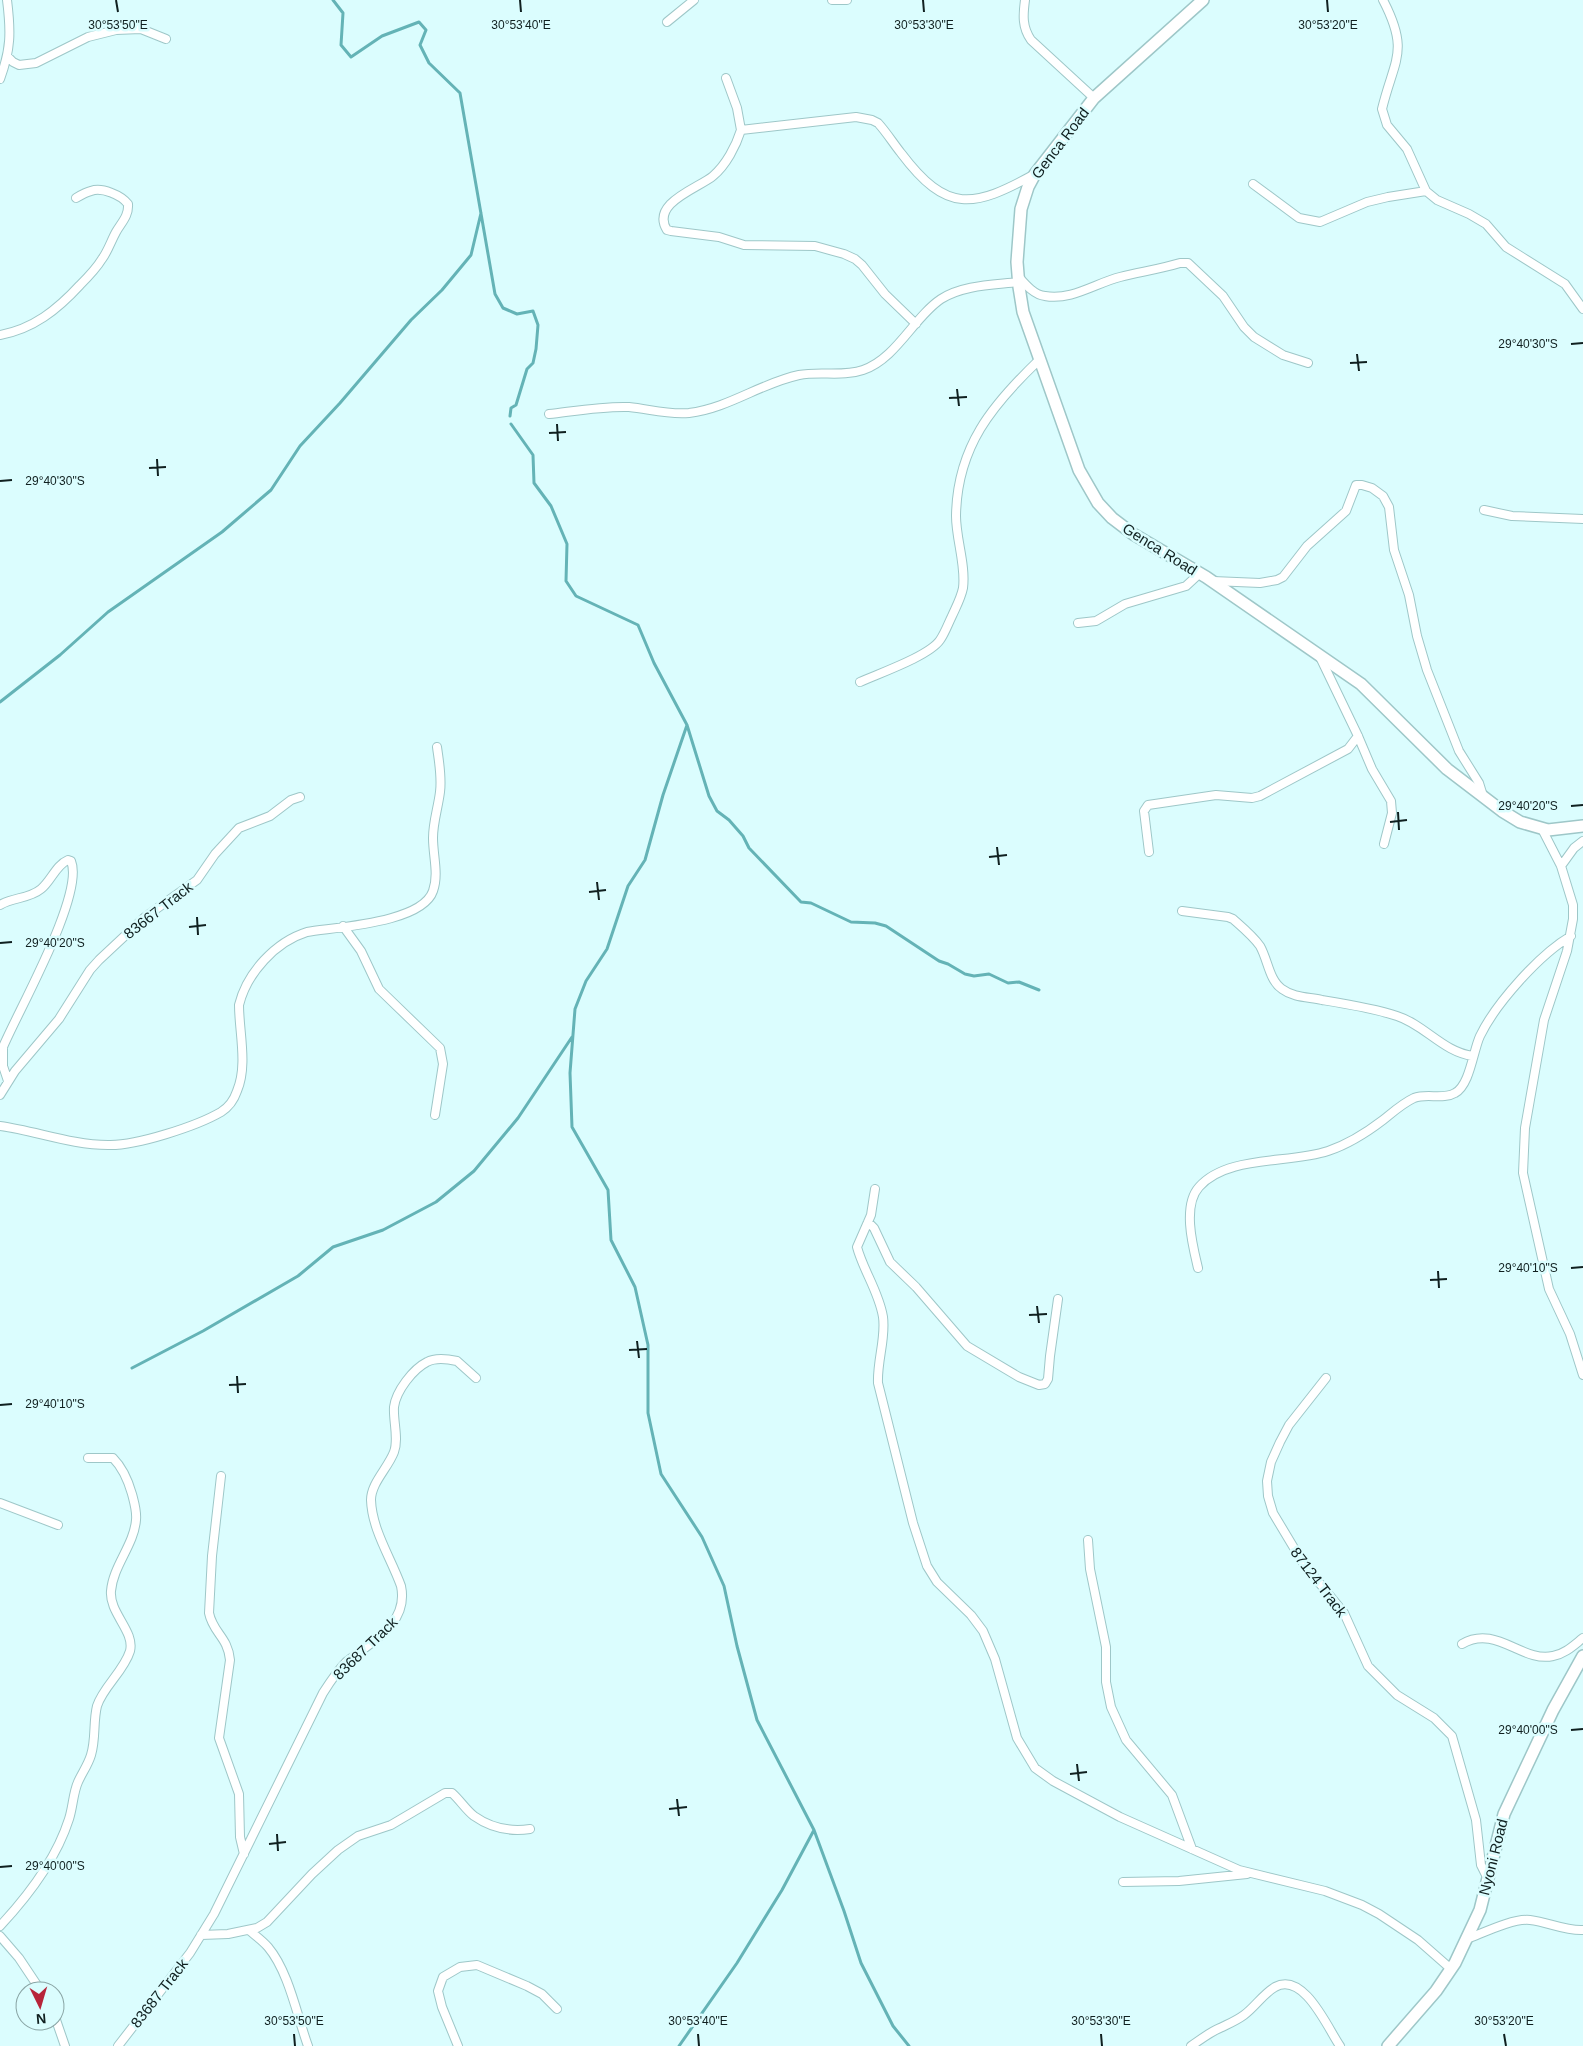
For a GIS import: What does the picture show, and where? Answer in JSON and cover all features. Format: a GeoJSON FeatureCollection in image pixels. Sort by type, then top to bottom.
{"type":"FeatureCollection","features":[{"type":"Feature","properties":{"kind":"street"},"geometry":{"type":"LineString","coordinates":[[0,2],[5,0],[10,23],[8,57],[0,79]]}},
{"type":"Feature","properties":{"kind":"street"},"geometry":{"type":"LineString","coordinates":[[667,22],[694,0]]}},
{"type":"Feature","properties":{"kind":"street"},"geometry":{"type":"LineString","coordinates":[[832,0],[847,0]]}},
{"type":"Feature","properties":{"kind":"street"},"geometry":{"type":"LineString","coordinates":[[1025,0],[1023,20],[1025,32],[1031,40],[1094,98]]}},
{"type":"Feature","properties":{"kind":"street","name":"Genca Road"},"geometry":{"type":"LineString","coordinates":[[1203,0],[1094,98],[1035,174],[1020,209],[1018,279],[1023,312],[1079,470],[1098,503],[1133,534],[1200,573],[1361,684],[1423,748],[1484,798],[1520,822],[1542,829],[1555,830],[1583,826]]}},
{"type":"Feature","properties":{"kind":"street"},"geometry":{"type":"LineString","coordinates":[[1383,0],[1394,24],[1399,48],[1398,61],[1382,109],[1383,116],[1387,125],[1408,149],[1426,191],[1437,200],[1469,214],[1486,224],[1506,247],[1565,284],[1583,309]]}},
{"type":"Feature","properties":{"kind":"street"},"geometry":{"type":"LineString","coordinates":[[8,57],[12,62],[19,65],[36,63],[88,37],[116,30],[141,30],[166,39]]}},
{"type":"Feature","properties":{"kind":"street"},"geometry":{"type":"LineString","coordinates":[[726,78],[737,108],[742,130],[734,148],[714,176],[678,197],[668,207],[665,222],[667,230],[718,237],[744,245],[815,246],[844,254],[862,265],[885,294],[916,324]]}},
{"type":"Feature","properties":{"kind":"street"},"geometry":{"type":"LineString","coordinates":[[742,130],[856,117],[872,120],[886,132],[901,154],[925,180],[947,197],[962,200],[988,196],[1012,187],[1035,174]]}},
{"type":"Feature","properties":{"kind":"street"},"geometry":{"type":"LineString","coordinates":[[1253,184],[1299,218],[1320,222],[1367,202],[1426,191]]}},
{"type":"Feature","properties":{"kind":"street"},"geometry":{"type":"LineString","coordinates":[[0,335],[32,325],[68,300],[104,258],[127,212],[126,201],[116,195],[97,190],[92,190],[76,198]]}},
{"type":"Feature","properties":{"kind":"street"},"geometry":{"type":"LineString","coordinates":[[549,414],[627,407],[688,413],[716,407],[768,384],[786,379],[802,375],[863,370],[882,359],[941,299],[956,292],[1018,279],[1037,294],[1054,297],[1068,295],[1118,277],[1180,263],[1188,263],[1224,296],[1244,327],[1254,337],[1283,355],[1308,364]]}},
{"type":"Feature","properties":{"kind":"street"},"geometry":{"type":"LineString","coordinates":[[860,682],[926,652],[940,640],[963,587],[956,517],[963,466],[974,439],[991,410],[1039,360]]}},
{"type":"Feature","properties":{"kind":"street"},"geometry":{"type":"LineString","coordinates":[[1212,581],[1260,583],[1277,580],[1289,570],[1307,546],[1346,512],[1356,485],[1366,485],[1383,496],[1389,507],[1396,556],[1409,595],[1417,636],[1427,670],[1459,751],[1479,783],[1484,798]]}},
{"type":"Feature","properties":{"kind":"street"},"geometry":{"type":"LineString","coordinates":[[1484,510],[1512,516],[1583,519]]}},
{"type":"Feature","properties":{"kind":"street"},"geometry":{"type":"LineString","coordinates":[[1078,622],[1090,622],[1125,604],[1186,586],[1200,573]]}},
{"type":"Feature","properties":{"kind":"street"},"geometry":{"type":"LineString","coordinates":[[1319,656],[1372,769],[1391,801],[1392,814],[1384,844]]}},
{"type":"Feature","properties":{"kind":"street"},"geometry":{"type":"LineString","coordinates":[[1149,852],[1144,811],[1148,805],[1216,795],[1252,798],[1260,796],[1341,753],[1353,744],[1358,736]]}},
{"type":"Feature","properties":{"kind":"street"},"geometry":{"type":"LineString","coordinates":[[0,1126],[93,1144],[110,1145],[149,1138],[202,1121],[221,1112],[233,1100],[238,1090],[242,1061],[239,1005],[247,983],[272,952],[294,936],[387,919],[403,914],[420,907],[432,894],[436,871],[433,838],[434,824],[441,775],[437,747]]}},
{"type":"Feature","properties":{"kind":"street","name":"83667 Track"},"geometry":{"type":"LineString","coordinates":[[0,1096],[8,1081],[59,1019],[87,974],[99,960],[149,913],[197,880],[215,854],[240,828],[275,813],[291,800],[300,797]]}},
{"type":"Feature","properties":{"kind":"street"},"geometry":{"type":"LineString","coordinates":[[1542,829],[1561,866],[1573,906],[1571,936],[1544,1020],[1525,1128],[1523,1173],[1549,1289],[1570,1334],[1583,1375]]}},
{"type":"Feature","properties":{"kind":"street"},"geometry":{"type":"LineString","coordinates":[[1561,866],[1574,848],[1583,841]]}},
{"type":"Feature","properties":{"kind":"street"},"geometry":{"type":"LineString","coordinates":[[0,905],[10,900],[30,896],[40,890],[62,864],[68,860],[71,861],[73,867],[72,880],[64,916],[3,1047],[3,1066],[8,1081]]}},
{"type":"Feature","properties":{"kind":"street"},"geometry":{"type":"LineString","coordinates":[[1182,911],[1233,919],[1260,947],[1274,981],[1284,990],[1302,997],[1356,1006],[1396,1016],[1419,1026],[1448,1048],[1473,1056]]}},
{"type":"Feature","properties":{"kind":"street"},"geometry":{"type":"LineString","coordinates":[[343,926],[361,951],[379,989],[440,1048],[443,1064],[435,1115]]}},
{"type":"Feature","properties":{"kind":"street"},"geometry":{"type":"LineString","coordinates":[[1198,1268],[1191,1234],[1192,1203],[1194,1194],[1207,1180],[1240,1166],[1327,1152],[1360,1137],[1413,1099],[1426,1096],[1452,1095],[1463,1085],[1478,1042],[1487,1023],[1521,978],[1560,943],[1571,936]]}},
{"type":"Feature","properties":{"kind":"street"},"geometry":{"type":"LineString","coordinates":[[875,1189],[871,1215],[857,1247],[860,1259],[881,1306],[883,1319],[878,1383],[913,1523],[927,1566],[937,1582],[971,1615],[983,1631],[995,1659],[1017,1738],[1023,1751],[1035,1768],[1120,1817],[1248,1874],[1325,1891],[1362,1904],[1418,1940],[1451,1969]]}},
{"type":"Feature","properties":{"kind":"street"},"geometry":{"type":"LineString","coordinates":[[868,1222],[874,1228],[890,1262],[916,1287],[967,1346],[974,1352],[1019,1377],[1039,1384],[1045,1384],[1048,1379],[1058,1299]]}},
{"type":"Feature","properties":{"kind":"street","name":"83687 Track"},"geometry":{"type":"LineString","coordinates":[[118,2046],[190,1953],[201,1935],[233,1878],[323,1693],[340,1668],[391,1626],[401,1610],[402,1586],[379,1533],[373,1515],[371,1498],[395,1448],[395,1400],[405,1383],[427,1362],[435,1360],[457,1361],[476,1378]]}},
{"type":"Feature","properties":{"kind":"street","name":"87124 Track"},"geometry":{"type":"LineString","coordinates":[[1326,1378],[1289,1424],[1271,1462],[1267,1481],[1268,1496],[1273,1512],[1303,1563],[1344,1613],[1368,1666],[1397,1695],[1434,1718],[1452,1736],[1476,1820],[1481,1865],[1488,1879]]}},
{"type":"Feature","properties":{"kind":"street"},"geometry":{"type":"LineString","coordinates":[[0,1926],[28,1896],[51,1860],[69,1818],[78,1782],[91,1757],[97,1707],[130,1650],[127,1633],[111,1602],[111,1591],[123,1554],[134,1532],[136,1520],[134,1500],[124,1471],[113,1458],[88,1458]]}},
{"type":"Feature","properties":{"kind":"street"},"geometry":{"type":"LineString","coordinates":[[221,1476],[212,1556],[209,1613],[210,1621],[230,1649],[219,1738],[239,1794],[240,1837],[244,1854]]}},
{"type":"Feature","properties":{"kind":"street"},"geometry":{"type":"LineString","coordinates":[[0,1503],[58,1525]]}},
{"type":"Feature","properties":{"kind":"street"},"geometry":{"type":"LineString","coordinates":[[1088,1540],[1090,1569],[1106,1647],[1108,1695],[1114,1718],[1136,1754],[1172,1795],[1192,1849]]}},
{"type":"Feature","properties":{"kind":"street"},"geometry":{"type":"LineString","coordinates":[[1462,1644],[1473,1639],[1490,1639],[1502,1642],[1529,1654],[1546,1657],[1564,1653],[1583,1638]]}},
{"type":"Feature","properties":{"kind":"street","name":"Nyoni Road"},"geometry":{"type":"LineString","coordinates":[[1388,2046],[1436,1991],[1451,1969],[1466,1939],[1480,1910],[1504,1814],[1553,1710],[1583,1656]]}},
{"type":"Feature","properties":{"kind":"street"},"geometry":{"type":"LineString","coordinates":[[201,1935],[250,1931],[267,1922],[312,1874],[338,1850],[358,1836],[391,1825],[445,1793],[452,1793],[474,1816],[496,1828],[512,1831],[530,1829]]}},
{"type":"Feature","properties":{"kind":"street"},"geometry":{"type":"LineString","coordinates":[[1123,1882],[1188,1881],[1248,1874]]}},
{"type":"Feature","properties":{"kind":"street"},"geometry":{"type":"LineString","coordinates":[[1466,1939],[1522,1920],[1570,1930],[1583,1930]]}},
{"type":"Feature","properties":{"kind":"street"},"geometry":{"type":"LineString","coordinates":[[250,1931],[269,1948],[277,1962],[286,1981],[308,2046]]}},
{"type":"Feature","properties":{"kind":"street"},"geometry":{"type":"LineString","coordinates":[[0,1936],[14,1952],[34,1981]]}},
{"type":"Feature","properties":{"kind":"street"},"geometry":{"type":"LineString","coordinates":[[458,2046],[442,2007],[438,1991],[443,1977],[460,1967],[477,1965],[527,1986],[542,1994],[557,2009]]}},
{"type":"Feature","properties":{"kind":"street"},"geometry":{"type":"LineString","coordinates":[[1191,2046],[1211,2032],[1238,2020],[1271,1990],[1285,1984],[1293,1986],[1314,2003],[1340,2046]]}},
{"type":"Feature","properties":{"kind":"street"},"geometry":{"type":"LineString","coordinates":[[60,2031],[65,2046]]}},
{"type":"Feature","properties":{"kind":"waterway"},"geometry":{"type":"LineString","coordinates":[[333,0],[343,13],[341,45],[351,57],[382,36],[419,22],[426,30],[420,45],[429,63],[460,93],[495,294],[503,308],[517,314],[533,311],[538,325],[533,363],[527,369],[516,405],[511,408],[510,416]]}},
{"type":"Feature","properties":{"kind":"waterway"},"geometry":{"type":"LineString","coordinates":[[0,702],[60,655],[108,612],[222,532],[271,490],[300,446],[340,403],[411,320],[442,290],[471,255],[481,213]]}},
{"type":"Feature","properties":{"kind":"waterway"},"geometry":{"type":"LineString","coordinates":[[511,424],[533,455],[534,483],[551,506],[567,544],[566,581],[576,596],[638,625],[654,663],[687,725],[709,796],[717,811],[729,820],[743,836],[749,848],[801,902],[811,903],[851,922],[875,923],[886,926],[939,961],[965,974],[974,976],[989,974],[1008,983],[1019,982],[1039,990]]}},
{"type":"Feature","properties":{"kind":"waterway"},"geometry":{"type":"LineString","coordinates":[[679,2046],[737,1963],[782,1890],[814,1830],[757,1720],[737,1646],[724,1586],[702,1537],[661,1474],[648,1413],[648,1345],[635,1287],[611,1240],[608,1190],[572,1127],[570,1073],[575,1009],[586,981],[607,949],[628,886],[645,860],[663,795],[687,725]]}},
{"type":"Feature","properties":{"kind":"waterway"},"geometry":{"type":"LineString","coordinates":[[132,1368],[203,1331],[298,1276],[333,1247],[383,1230],[436,1202],[474,1171],[518,1118],[572,1037]]}},
{"type":"Feature","properties":{"kind":"waterway"},"geometry":{"type":"LineString","coordinates":[[814,1830],[861,1963],[893,2026],[909,2046]]}}]}
